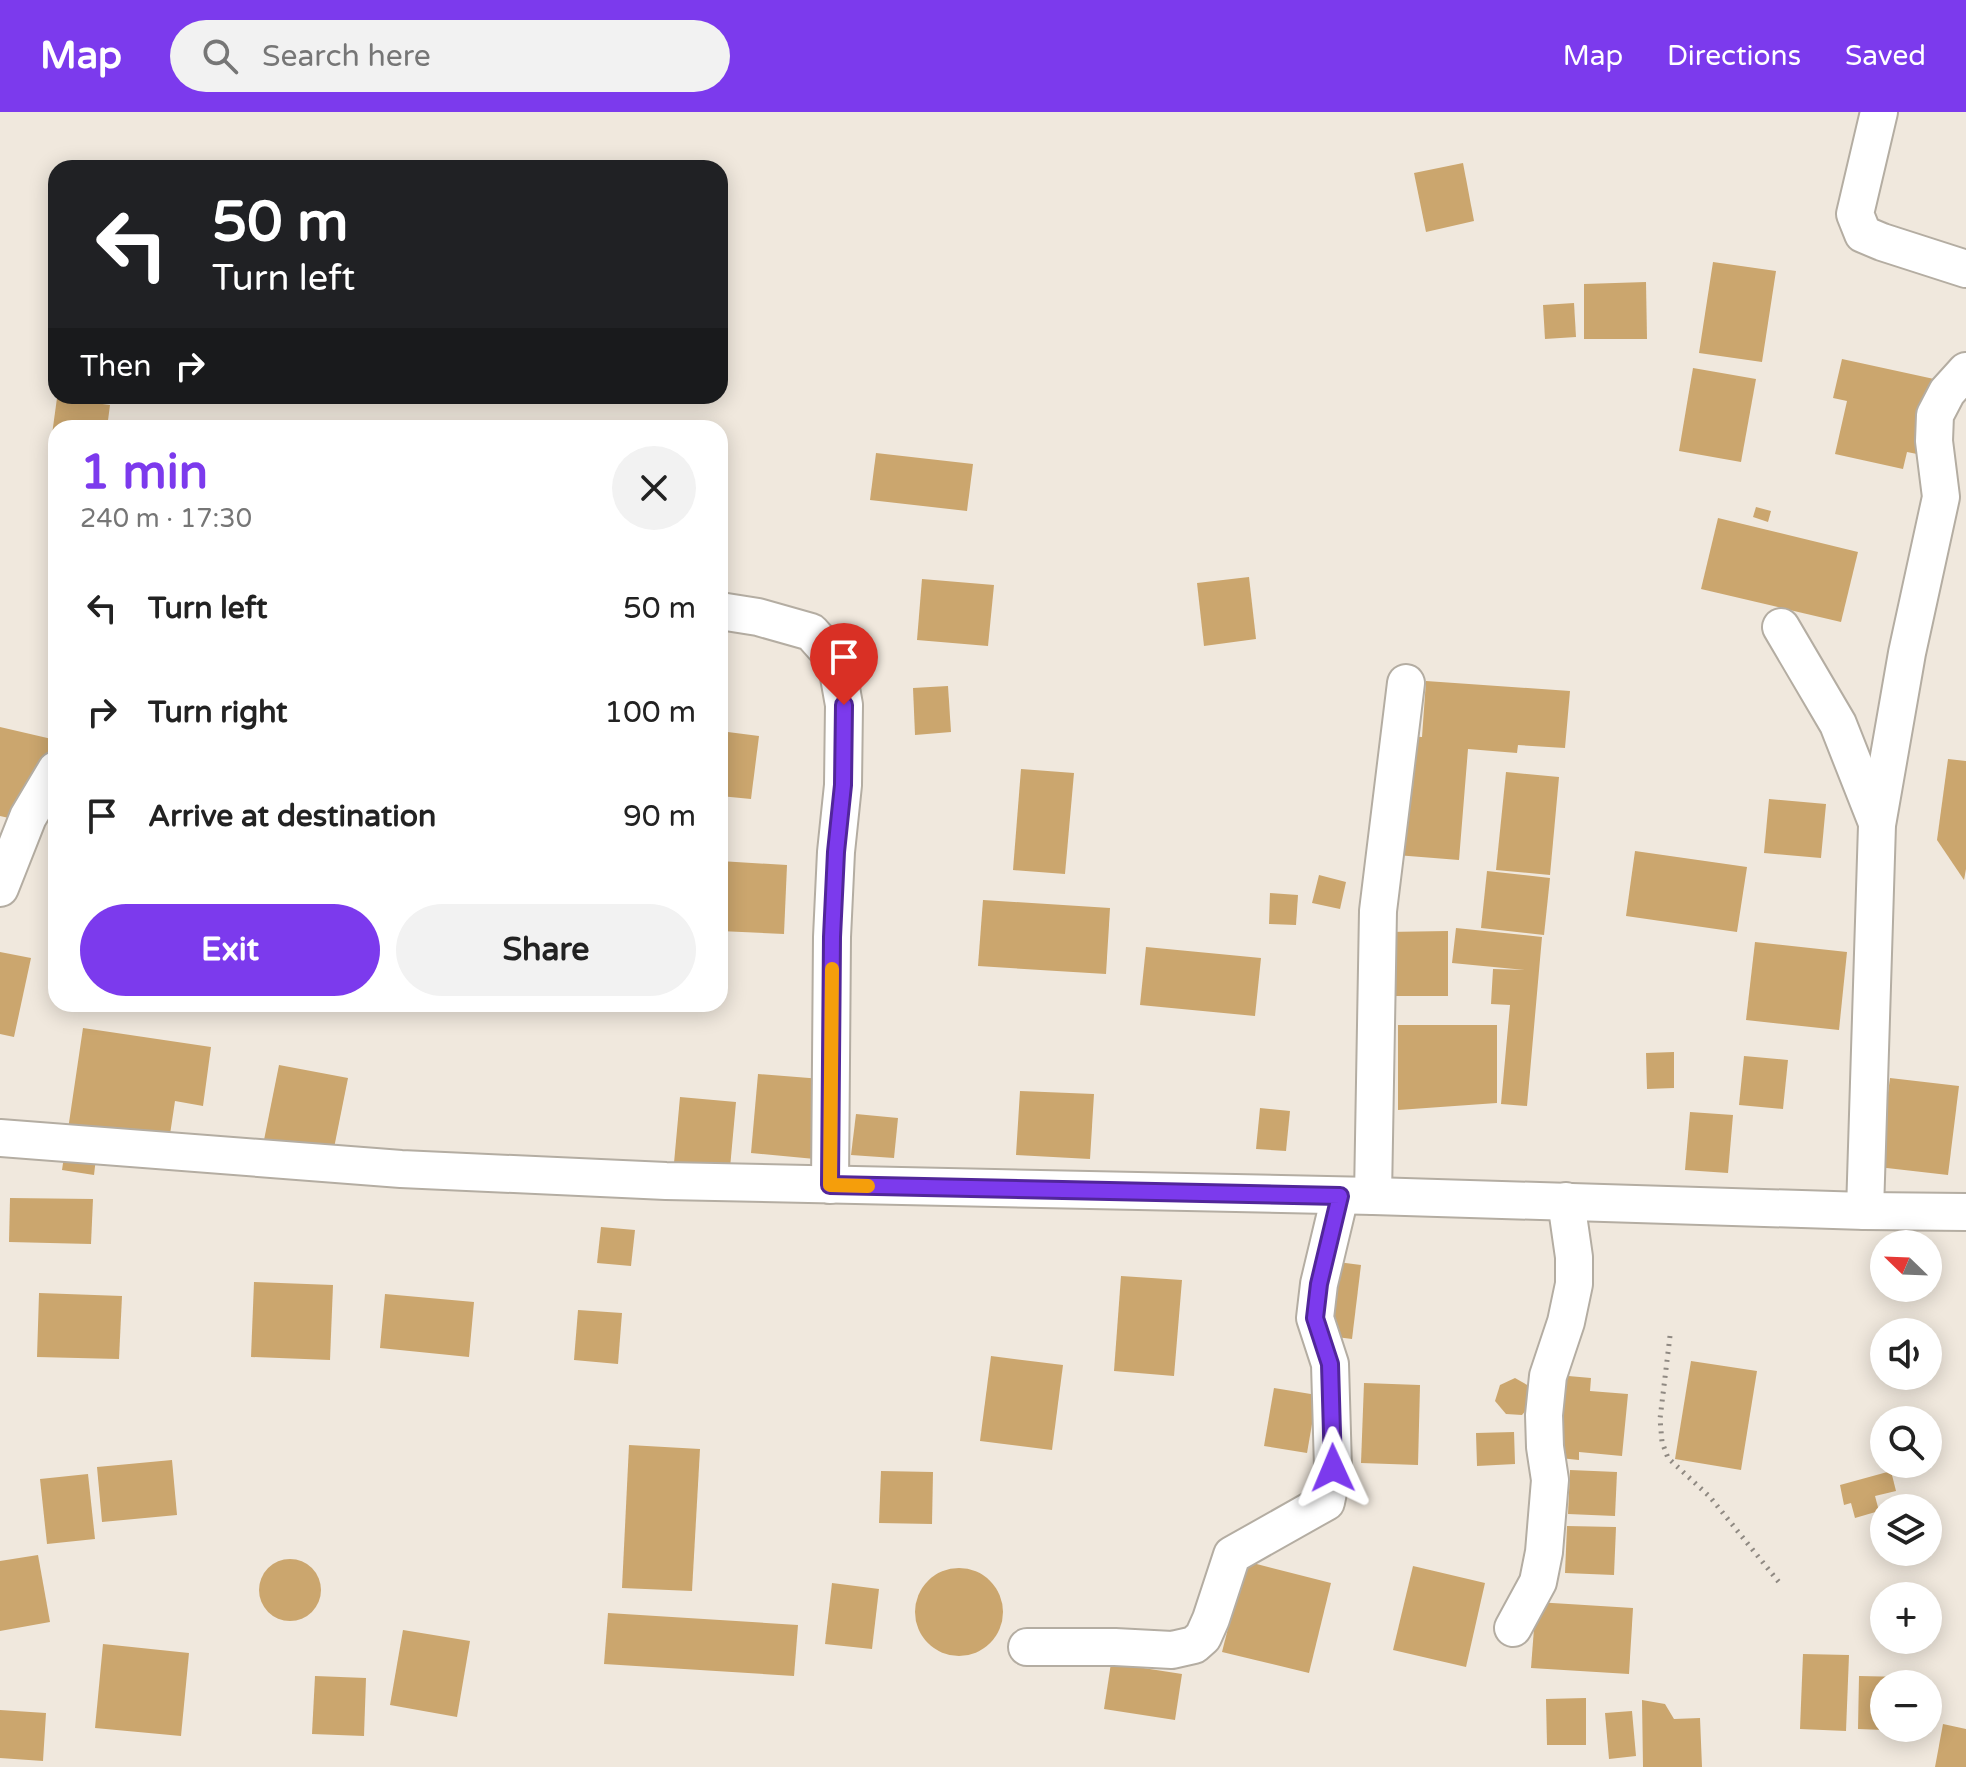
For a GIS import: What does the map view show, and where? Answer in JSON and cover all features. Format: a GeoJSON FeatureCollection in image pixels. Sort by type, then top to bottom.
{"type":"FeatureCollection","features":[{"type":"Feature","properties":{"kind":"street"},"geometry":{"type":"LineString","coordinates":[[1879,112],[1855,214],[1863,234],[1966,269]]}},
{"type":"Feature","properties":{"kind":"street"},"geometry":{"type":"LineString","coordinates":[[1865,1211],[1877,825],[1907,653],[1941,497],[1934,441],[1935,415],[1947,392],[1966,371]]}},
{"type":"Feature","properties":{"kind":"street"},"geometry":{"type":"LineString","coordinates":[[728,612],[811,632],[836,660],[844,705],[843,785],[832,937],[830,1185]]}},
{"type":"Feature","properties":{"kind":"street"},"geometry":{"type":"LineString","coordinates":[[1781,627],[1838,724],[1877,825]]}},
{"type":"Feature","properties":{"kind":"street"},"geometry":{"type":"LineString","coordinates":[[1027,1647],[1172,1650],[1194,1645],[1203,1637],[1211,1619],[1232,1555],[1326,1502],[1333,1468],[1330,1364],[1315,1318],[1319,1284],[1356,1196],[1378,911],[1406,683]]}},
{"type":"Feature","properties":{"kind":"street"},"geometry":{"type":"LineString","coordinates":[[0,888],[28,817],[48,783]]}},
{"type":"Feature","properties":{"kind":"street"},"geometry":{"type":"LineString","coordinates":[[0,1138],[401,1169],[666,1181],[1966,1212]]}},
{"type":"Feature","properties":{"kind":"street"},"geometry":{"type":"LineString","coordinates":[[1513,1628],[1538,1582],[1544,1552],[1550,1480],[1544,1415],[1548,1376],[1566,1322],[1574,1284],[1574,1257],[1566,1201]]}},
{"type":"Feature","properties":{"kind":"path"},"geometry":{"type":"LineString","coordinates":[[1670,1336],[1660,1419],[1662,1442],[1668,1458],[1710,1497],[1782,1586]]}},
{"type":"Feature","properties":{"kind":"building"},"geometry":{"type":"Polygon","coordinates":[[[1463,163],[1474,221],[1426,232],[1414,173],[1463,163]]]}},
{"type":"Feature","properties":{"kind":"building"},"geometry":{"type":"Polygon","coordinates":[[[1713,262],[1776,271],[1762,362],[1699,353],[1713,262]]]}},
{"type":"Feature","properties":{"kind":"building"},"geometry":{"type":"Polygon","coordinates":[[[1646,282],[1647,339],[1584,339],[1584,284],[1646,282]]]}},
{"type":"Feature","properties":{"kind":"building"},"geometry":{"type":"Polygon","coordinates":[[[1574,303],[1576,337],[1545,339],[1543,305],[1574,303]]]}},
{"type":"Feature","properties":{"kind":"building"},"geometry":{"type":"Polygon","coordinates":[[[1842,359],[1934,379],[1917,454],[1907,452],[1903,469],[1835,454],[1847,401],[1833,398],[1842,359]]]}},
{"type":"Feature","properties":{"kind":"building"},"geometry":{"type":"Polygon","coordinates":[[[1693,368],[1756,379],[1741,462],[1679,451],[1693,368]]]}},
{"type":"Feature","properties":{"kind":"building"},"geometry":{"type":"Polygon","coordinates":[[[56,404],[110,405],[108,420],[54,420],[56,404]]]}},
{"type":"Feature","properties":{"kind":"building"},"geometry":{"type":"Polygon","coordinates":[[[876,453],[973,464],[967,511],[870,500],[876,453]]]}},
{"type":"Feature","properties":{"kind":"building"},"geometry":{"type":"Polygon","coordinates":[[[1756,507],[1771,511],[1768,522],[1753,517],[1756,507]]]}},
{"type":"Feature","properties":{"kind":"building"},"geometry":{"type":"Polygon","coordinates":[[[1718,518],[1858,552],[1841,622],[1701,589],[1718,518]]]}},
{"type":"Feature","properties":{"kind":"building"},"geometry":{"type":"Polygon","coordinates":[[[1249,577],[1256,639],[1204,646],[1197,583],[1249,577]]]}},
{"type":"Feature","properties":{"kind":"building"},"geometry":{"type":"Polygon","coordinates":[[[922,579],[994,585],[988,646],[917,640],[922,579]]]}},
{"type":"Feature","properties":{"kind":"building"},"geometry":{"type":"Polygon","coordinates":[[[1426,681],[1570,691],[1565,748],[1518,745],[1517,753],[1468,749],[1459,860],[1396,855],[1405,736],[1422,737],[1426,681]]]}},
{"type":"Feature","properties":{"kind":"building"},"geometry":{"type":"Polygon","coordinates":[[[948,686],[951,732],[915,735],[913,688],[948,686]]]}},
{"type":"Feature","properties":{"kind":"building"},"geometry":{"type":"Polygon","coordinates":[[[0,727],[48,738],[48,790],[40,825],[0,816],[0,727]]]}},
{"type":"Feature","properties":{"kind":"building"},"geometry":{"type":"Polygon","coordinates":[[[728,732],[759,736],[751,799],[728,797],[728,732]]]}},
{"type":"Feature","properties":{"kind":"building"},"geometry":{"type":"Polygon","coordinates":[[[1948,759],[1966,761],[1964,880],[1937,840],[1948,759]]]}},
{"type":"Feature","properties":{"kind":"building"},"geometry":{"type":"Polygon","coordinates":[[[1021,769],[1074,773],[1065,874],[1013,870],[1021,769]]]}},
{"type":"Feature","properties":{"kind":"building"},"geometry":{"type":"Polygon","coordinates":[[[1506,772],[1559,777],[1550,875],[1496,870],[1506,772]]]}},
{"type":"Feature","properties":{"kind":"building"},"geometry":{"type":"Polygon","coordinates":[[[1769,799],[1826,804],[1821,858],[1764,853],[1769,799]]]}},
{"type":"Feature","properties":{"kind":"building"},"geometry":{"type":"Polygon","coordinates":[[[1635,851],[1747,867],[1737,932],[1626,916],[1635,851]]]}},
{"type":"Feature","properties":{"kind":"building"},"geometry":{"type":"Polygon","coordinates":[[[728,861],[787,865],[784,934],[728,931],[728,861]]]}},
{"type":"Feature","properties":{"kind":"building"},"geometry":{"type":"Polygon","coordinates":[[[1487,871],[1550,878],[1544,935],[1481,928],[1487,871]]]}},
{"type":"Feature","properties":{"kind":"building"},"geometry":{"type":"Polygon","coordinates":[[[1319,875],[1346,882],[1340,909],[1312,903],[1319,875]]]}},
{"type":"Feature","properties":{"kind":"building"},"geometry":{"type":"Polygon","coordinates":[[[1270,893],[1298,895],[1296,925],[1269,924],[1270,893]]]}},
{"type":"Feature","properties":{"kind":"building"},"geometry":{"type":"Polygon","coordinates":[[[983,900],[1110,908],[1106,974],[978,966],[983,900]]]}},
{"type":"Feature","properties":{"kind":"building"},"geometry":{"type":"Polygon","coordinates":[[[1456,928],[1542,937],[1527,1106],[1501,1104],[1510,1005],[1491,1004],[1493,969],[1525,970],[1452,963],[1456,928]]]}},
{"type":"Feature","properties":{"kind":"building"},"geometry":{"type":"Polygon","coordinates":[[[1448,931],[1448,996],[1387,996],[1386,932],[1448,931]]]}},
{"type":"Feature","properties":{"kind":"building"},"geometry":{"type":"Polygon","coordinates":[[[1755,942],[1847,952],[1839,1030],[1746,1020],[1755,942]]]}},
{"type":"Feature","properties":{"kind":"building"},"geometry":{"type":"Polygon","coordinates":[[[1146,947],[1261,958],[1255,1016],[1140,1005],[1146,947]]]}},
{"type":"Feature","properties":{"kind":"building"},"geometry":{"type":"Polygon","coordinates":[[[0,952],[31,958],[14,1037],[0,1034],[0,952]]]}},
{"type":"Feature","properties":{"kind":"building"},"geometry":{"type":"Polygon","coordinates":[[[1398,1025],[1497,1025],[1497,1103],[1398,1110],[1398,1025]]]}},
{"type":"Feature","properties":{"kind":"building"},"geometry":{"type":"Polygon","coordinates":[[[83,1028],[211,1047],[203,1106],[175,1101],[165,1168],[96,1158],[94,1175],[62,1170],[83,1028]]]}},
{"type":"Feature","properties":{"kind":"building"},"geometry":{"type":"Polygon","coordinates":[[[1674,1052],[1674,1088],[1647,1089],[1646,1053],[1674,1052]]]}},
{"type":"Feature","properties":{"kind":"building"},"geometry":{"type":"Polygon","coordinates":[[[1744,1056],[1788,1060],[1783,1109],[1739,1105],[1744,1056]]]}},
{"type":"Feature","properties":{"kind":"building"},"geometry":{"type":"Polygon","coordinates":[[[279,1065],[348,1078],[331,1163],[262,1150],[279,1065]]]}},
{"type":"Feature","properties":{"kind":"building"},"geometry":{"type":"Polygon","coordinates":[[[758,1074],[822,1079],[815,1159],[751,1153],[758,1074]]]}},
{"type":"Feature","properties":{"kind":"building"},"geometry":{"type":"Polygon","coordinates":[[[1890,1078],[1959,1086],[1948,1175],[1878,1167],[1890,1078]]]}},
{"type":"Feature","properties":{"kind":"building"},"geometry":{"type":"Polygon","coordinates":[[[1020,1091],[1094,1094],[1090,1159],[1016,1155],[1020,1091]]]}},
{"type":"Feature","properties":{"kind":"building"},"geometry":{"type":"Polygon","coordinates":[[[680,1097],[736,1102],[730,1168],[674,1163],[680,1097]]]}},
{"type":"Feature","properties":{"kind":"building"},"geometry":{"type":"Polygon","coordinates":[[[1260,1108],[1290,1111],[1286,1151],[1256,1149],[1260,1108]]]}},
{"type":"Feature","properties":{"kind":"building"},"geometry":{"type":"Polygon","coordinates":[[[1690,1112],[1733,1115],[1728,1173],[1685,1170],[1690,1112]]]}},
{"type":"Feature","properties":{"kind":"building"},"geometry":{"type":"Polygon","coordinates":[[[856,1114],[898,1118],[894,1158],[851,1155],[856,1114]]]}},
{"type":"Feature","properties":{"kind":"building"},"geometry":{"type":"Polygon","coordinates":[[[10,1198],[93,1199],[91,1244],[9,1242],[10,1198]]]}},
{"type":"Feature","properties":{"kind":"building"},"geometry":{"type":"Polygon","coordinates":[[[601,1227],[635,1230],[631,1266],[597,1263],[601,1227]]]}},
{"type":"Feature","properties":{"kind":"building"},"geometry":{"type":"Polygon","coordinates":[[[1330,1261],[1361,1265],[1352,1339],[1321,1335],[1330,1261]]]}},
{"type":"Feature","properties":{"kind":"building"},"geometry":{"type":"Polygon","coordinates":[[[1121,1276],[1182,1280],[1174,1376],[1114,1371],[1121,1276]]]}},
{"type":"Feature","properties":{"kind":"building"},"geometry":{"type":"Polygon","coordinates":[[[254,1282],[333,1285],[330,1360],[251,1357],[254,1282]]]}},
{"type":"Feature","properties":{"kind":"building"},"geometry":{"type":"Polygon","coordinates":[[[39,1293],[122,1296],[119,1359],[37,1357],[39,1293]]]}},
{"type":"Feature","properties":{"kind":"building"},"geometry":{"type":"Polygon","coordinates":[[[385,1294],[474,1302],[469,1357],[380,1348],[385,1294]]]}},
{"type":"Feature","properties":{"kind":"building"},"geometry":{"type":"Polygon","coordinates":[[[578,1310],[622,1313],[618,1364],[574,1360],[578,1310]]]}},
{"type":"Feature","properties":{"kind":"building"},"geometry":{"type":"Polygon","coordinates":[[[991,1356],[1063,1365],[1052,1450],[980,1441],[991,1356]]]}},
{"type":"Feature","properties":{"kind":"building"},"geometry":{"type":"Polygon","coordinates":[[[1691,1361],[1757,1371],[1741,1470],[1675,1459],[1691,1361]]]}},
{"type":"Feature","properties":{"kind":"building"},"geometry":{"type":"Polygon","coordinates":[[[1557,1375],[1591,1378],[1590,1391],[1628,1394],[1622,1456],[1579,1452],[1579,1460],[1550,1457],[1557,1375]]]}},
{"type":"Feature","properties":{"kind":"building"},"geometry":{"type":"Polygon","coordinates":[[[1515,1378],[1529,1386],[1533,1402],[1522,1415],[1506,1414],[1495,1401],[1500,1385],[1515,1378]]]}},
{"type":"Feature","properties":{"kind":"building"},"geometry":{"type":"Polygon","coordinates":[[[1364,1383],[1420,1385],[1418,1465],[1361,1463],[1364,1383]]]}},
{"type":"Feature","properties":{"kind":"building"},"geometry":{"type":"Polygon","coordinates":[[[1274,1388],[1317,1395],[1307,1453],[1264,1446],[1274,1388]]]}},
{"type":"Feature","properties":{"kind":"building"},"geometry":{"type":"Polygon","coordinates":[[[1514,1432],[1515,1464],[1477,1466],[1476,1433],[1514,1432]]]}},
{"type":"Feature","properties":{"kind":"building"},"geometry":{"type":"Polygon","coordinates":[[[629,1445],[700,1449],[692,1591],[622,1588],[629,1445]]]}},
{"type":"Feature","properties":{"kind":"building"},"geometry":{"type":"Polygon","coordinates":[[[172,1460],[177,1515],[102,1522],[97,1467],[172,1460]]]}},
{"type":"Feature","properties":{"kind":"building"},"geometry":{"type":"Polygon","coordinates":[[[1570,1470],[1617,1472],[1615,1516],[1568,1514],[1570,1470]]]}},
{"type":"Feature","properties":{"kind":"building"},"geometry":{"type":"Polygon","coordinates":[[[881,1471],[933,1472],[932,1524],[879,1523],[881,1471]]]}},
{"type":"Feature","properties":{"kind":"building"},"geometry":{"type":"Polygon","coordinates":[[[88,1474],[95,1539],[47,1544],[40,1479],[88,1474]]]}},
{"type":"Feature","properties":{"kind":"building"},"geometry":{"type":"Polygon","coordinates":[[[1870,1477],[1893,1478],[1896,1491],[1870,1494],[1870,1514],[1855,1518],[1851,1503],[1844,1505],[1840,1485],[1870,1477]]]}},
{"type":"Feature","properties":{"kind":"building"},"geometry":{"type":"Polygon","coordinates":[[[1567,1526],[1616,1527],[1614,1575],[1565,1573],[1567,1526]]]}},
{"type":"Feature","properties":{"kind":"building"},"geometry":{"type":"Polygon","coordinates":[[[38,1555],[50,1622],[0,1631],[0,1561],[38,1555]]]}},
{"type":"Feature","properties":{"kind":"building"},"geometry":{"type":"Polygon","coordinates":[[[284,1559],[296,1559],[312,1568],[319,1578],[319,1602],[312,1612],[296,1621],[284,1621],[264,1607],[259,1596],[259,1584],[273,1564],[284,1559]]]}},
{"type":"Feature","properties":{"kind":"building"},"geometry":{"type":"Polygon","coordinates":[[[1245,1561],[1331,1583],[1309,1673],[1222,1652],[1245,1561]]]}},
{"type":"Feature","properties":{"kind":"building"},"geometry":{"type":"Polygon","coordinates":[[[1413,1566],[1485,1583],[1466,1667],[1393,1650],[1413,1566]]]}},
{"type":"Feature","properties":{"kind":"building"},"geometry":{"type":"Polygon","coordinates":[[[959,1568],[984,1575],[996,1587],[1003,1612],[996,1637],[984,1649],[959,1656],[934,1649],[922,1637],[915,1612],[922,1587],[934,1575],[959,1568]]]}},
{"type":"Feature","properties":{"kind":"building"},"geometry":{"type":"Polygon","coordinates":[[[832,1583],[879,1589],[872,1649],[825,1644],[832,1583]]]}},
{"type":"Feature","properties":{"kind":"building"},"geometry":{"type":"Polygon","coordinates":[[[1536,1602],[1633,1608],[1629,1674],[1531,1668],[1536,1602]]]}},
{"type":"Feature","properties":{"kind":"building"},"geometry":{"type":"Polygon","coordinates":[[[608,1613],[798,1625],[794,1676],[604,1664],[608,1613]]]}},
{"type":"Feature","properties":{"kind":"building"},"geometry":{"type":"Polygon","coordinates":[[[403,1630],[470,1641],[457,1717],[390,1705],[403,1630]]]}},
{"type":"Feature","properties":{"kind":"building"},"geometry":{"type":"Polygon","coordinates":[[[103,1644],[189,1653],[181,1736],[95,1728],[103,1644]]]}},
{"type":"Feature","properties":{"kind":"building"},"geometry":{"type":"Polygon","coordinates":[[[1803,1654],[1849,1655],[1846,1731],[1800,1729],[1803,1654]]]}},
{"type":"Feature","properties":{"kind":"building"},"geometry":{"type":"Polygon","coordinates":[[[1111,1663],[1182,1674],[1175,1720],[1104,1709],[1111,1663]]]}},
{"type":"Feature","properties":{"kind":"building"},"geometry":{"type":"Polygon","coordinates":[[[315,1676],[366,1678],[364,1736],[312,1734],[315,1676]]]}},
{"type":"Feature","properties":{"kind":"building"},"geometry":{"type":"Polygon","coordinates":[[[1859,1676],[1870,1676],[1870,1729],[1858,1729],[1859,1676]]]}},
{"type":"Feature","properties":{"kind":"building"},"geometry":{"type":"Polygon","coordinates":[[[1586,1698],[1586,1745],[1547,1745],[1546,1699],[1586,1698]]]}},
{"type":"Feature","properties":{"kind":"building"},"geometry":{"type":"Polygon","coordinates":[[[1642,1700],[1665,1704],[1674,1719],[1700,1718],[1702,1767],[1643,1767],[1642,1700]]]}},
{"type":"Feature","properties":{"kind":"building"},"geometry":{"type":"Polygon","coordinates":[[[0,1710],[46,1713],[43,1761],[0,1758],[0,1710]]]}},
{"type":"Feature","properties":{"kind":"building"},"geometry":{"type":"Polygon","coordinates":[[[1632,1711],[1636,1756],[1609,1759],[1605,1713],[1632,1711]]]}},
{"type":"Feature","properties":{"kind":"building"},"geometry":{"type":"Polygon","coordinates":[[[1943,1724],[1966,1729],[1966,1767],[1935,1767],[1943,1724]]]}},
{"type":"Feature","properties":{"kind":"slow traffic"},"geometry":{"type":"LineString","coordinates":[[832,969],[830,1185],[868,1186]]}},
{"type":"Feature","properties":{"kind":"route"},"geometry":{"type":"LineString","coordinates":[[844,705],[843,785],[832,937],[830,1185],[1340,1196],[1319,1284],[1315,1318],[1330,1364],[1333,1468]]}}]}
